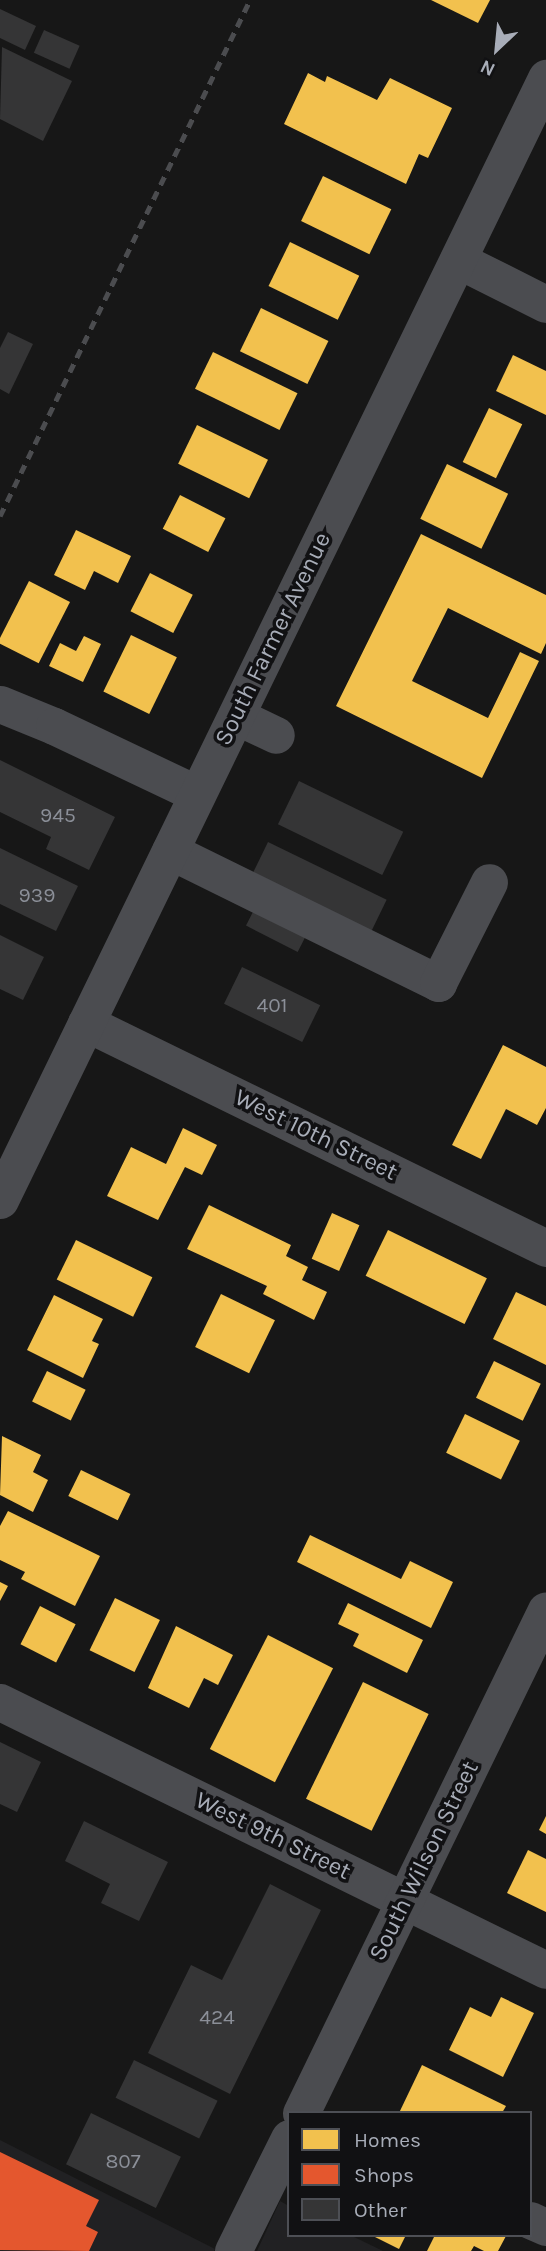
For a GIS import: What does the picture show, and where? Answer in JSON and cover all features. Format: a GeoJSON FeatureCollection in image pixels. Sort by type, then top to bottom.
{"type":"FeatureCollection","features":[{"type":"Feature","properties":{"kind":"street","name":"South Farmer Avenue"},"geometry":{"type":"LineString","coordinates":[[0,1200],[546,78]]}},
{"type":"Feature","properties":{"kind":"street"},"geometry":{"type":"LineString","coordinates":[[458,260],[546,304]]}},
{"type":"Feature","properties":{"kind":"street"},"geometry":{"type":"LineString","coordinates":[[0,704],[54,726],[197,794]]}},
{"type":"Feature","properties":{"kind":"street"},"geometry":{"type":"LineString","coordinates":[[236,716],[276,735]]}},
{"type":"Feature","properties":{"kind":"street"},"geometry":{"type":"LineString","coordinates":[[170,851],[438,983],[489,882]]}},
{"type":"Feature","properties":{"kind":"street","name":"West 10th Street"},"geometry":{"type":"LineString","coordinates":[[86,1023],[546,1248]]}},
{"type":"Feature","properties":{"kind":"street","name":"South Wilson Street"},"geometry":{"type":"LineString","coordinates":[[304,2111],[546,1610]]}},
{"type":"Feature","properties":{"kind":"street","name":"West 9th Street"},"geometry":{"type":"LineString","coordinates":[[0,1702],[546,1970]]}},
{"type":"Feature","properties":{"kind":"street","name":"South Wilson Street"},"geometry":{"type":"LineString","coordinates":[[233,2251],[287,2145]]}},
{"type":"Feature","properties":{"kind":"shaded area"},"geometry":{"type":"Polygon","coordinates":[[[0,2140],[215,2249],[214,2251],[0,2251],[0,2140]]]}},
{"type":"Feature","properties":{"kind":"shaded area"},"geometry":{"type":"Polygon","coordinates":[[[280,2201],[287,2205],[287,2237],[354,2237],[383,2251],[257,2251],[280,2201]]]}},
{"type":"Feature","properties":{"kind":"building: Homes"},"geometry":{"type":"Polygon","coordinates":[[[431,0],[490,0],[478,23],[431,0]]]}},
{"type":"Feature","properties":{"kind":"building: Homes"},"geometry":{"type":"Polygon","coordinates":[[[308,73],[325,82],[327,76],[377,100],[390,78],[452,108],[428,158],[419,154],[406,184],[284,124],[308,73]]]}},
{"type":"Feature","properties":{"kind":"building: Homes"},"geometry":{"type":"Polygon","coordinates":[[[323,176],[391,209],[369,254],[301,221],[323,176]]]}},
{"type":"Feature","properties":{"kind":"building: Homes"},"geometry":{"type":"Polygon","coordinates":[[[290,242],[359,276],[338,320],[269,286],[290,242]]]}},
{"type":"Feature","properties":{"kind":"building: Homes"},"geometry":{"type":"Polygon","coordinates":[[[261,308],[328,341],[307,384],[240,351],[261,308]]]}},
{"type":"Feature","properties":{"kind":"building: Homes"},"geometry":{"type":"Polygon","coordinates":[[[213,352],[297,393],[280,430],[195,389],[213,352]]]}},
{"type":"Feature","properties":{"kind":"building: Homes"},"geometry":{"type":"Polygon","coordinates":[[[513,355],[546,371],[546,415],[496,391],[513,355]]]}},
{"type":"Feature","properties":{"kind":"building: Homes"},"geometry":{"type":"Polygon","coordinates":[[[489,408],[522,424],[496,478],[463,462],[489,408]]]}},
{"type":"Feature","properties":{"kind":"building: Homes"},"geometry":{"type":"Polygon","coordinates":[[[197,425],[268,460],[249,498],[178,464],[197,425]]]}},
{"type":"Feature","properties":{"kind":"building: Homes"},"geometry":{"type":"Polygon","coordinates":[[[447,464],[508,494],[481,549],[420,519],[447,464]]]}},
{"type":"Feature","properties":{"kind":"building: Homes"},"geometry":{"type":"Polygon","coordinates":[[[180,495],[225,518],[208,552],[163,529],[180,495]]]}},
{"type":"Feature","properties":{"kind":"building: Homes"},"geometry":{"type":"Polygon","coordinates":[[[76,530],[131,556],[118,583],[94,571],[85,590],[54,575],[76,530]]]}},
{"type":"Feature","properties":{"kind":"building: Homes"},"geometry":{"type":"Polygon","coordinates":[[[421,534],[546,595],[546,643],[541,654],[448,608],[412,681],[488,718],[520,652],[539,661],[482,778],[336,706],[421,534]]]}},
{"type":"Feature","properties":{"kind":"building: Homes"},"geometry":{"type":"Polygon","coordinates":[[[150,573],[193,595],[173,633],[130,611],[150,573]]]}},
{"type":"Feature","properties":{"kind":"building: Homes"},"geometry":{"type":"Polygon","coordinates":[[[29,581],[70,602],[39,663],[0,644],[0,638],[29,581]]]}},
{"type":"Feature","properties":{"kind":"building: Homes"},"geometry":{"type":"Polygon","coordinates":[[[131,635],[177,657],[149,714],[103,692],[131,635]]]}},
{"type":"Feature","properties":{"kind":"building: Homes"},"geometry":{"type":"Polygon","coordinates":[[[84,636],[101,644],[83,682],[49,666],[60,643],[76,651],[84,636]]]}},
{"type":"Feature","properties":{"kind":"building: Homes"},"geometry":{"type":"Polygon","coordinates":[[[503,1045],[546,1067],[546,1108],[537,1125],[506,1109],[481,1159],[452,1145],[503,1045]]]}},
{"type":"Feature","properties":{"kind":"building: Homes"},"geometry":{"type":"Polygon","coordinates":[[[183,1128],[217,1145],[202,1175],[185,1167],[158,1220],[107,1196],[131,1147],[166,1164],[183,1128]]]}},
{"type":"Feature","properties":{"kind":"building: Homes"},"geometry":{"type":"Polygon","coordinates":[[[209,1205],[291,1245],[286,1256],[308,1267],[302,1280],[327,1292],[314,1320],[263,1294],[267,1286],[187,1249],[209,1205]]]}},
{"type":"Feature","properties":{"kind":"building: Homes"},"geometry":{"type":"Polygon","coordinates":[[[332,1213],[359,1225],[339,1271],[312,1259],[332,1213]]]}},
{"type":"Feature","properties":{"kind":"building: Homes"},"geometry":{"type":"Polygon","coordinates":[[[388,1230],[487,1278],[465,1324],[366,1276],[388,1230]]]}},
{"type":"Feature","properties":{"kind":"building: Homes"},"geometry":{"type":"Polygon","coordinates":[[[76,1240],[152,1277],[133,1317],[57,1280],[76,1240]]]}},
{"type":"Feature","properties":{"kind":"building: Homes"},"geometry":{"type":"Polygon","coordinates":[[[516,1292],[546,1306],[546,1365],[493,1339],[516,1292]]]}},
{"type":"Feature","properties":{"kind":"building: Homes"},"geometry":{"type":"Polygon","coordinates":[[[221,1294],[275,1320],[249,1373],[195,1347],[221,1294]]]}},
{"type":"Feature","properties":{"kind":"building: Homes"},"geometry":{"type":"Polygon","coordinates":[[[54,1295],[103,1319],[92,1341],[99,1344],[83,1378],[27,1350],[54,1295]]]}},
{"type":"Feature","properties":{"kind":"building: Homes"},"geometry":{"type":"Polygon","coordinates":[[[494,1361],[541,1384],[523,1421],[476,1398],[494,1361]]]}},
{"type":"Feature","properties":{"kind":"building: Homes"},"geometry":{"type":"Polygon","coordinates":[[[47,1371],[86,1390],[71,1420],[32,1402],[47,1371]]]}},
{"type":"Feature","properties":{"kind":"building: Homes"},"geometry":{"type":"Polygon","coordinates":[[[465,1414],[520,1441],[501,1479],[446,1453],[465,1414]]]}},
{"type":"Feature","properties":{"kind":"building: Homes"},"geometry":{"type":"Polygon","coordinates":[[[2,1436],[41,1455],[33,1472],[48,1480],[33,1512],[0,1495],[2,1436]]]}},
{"type":"Feature","properties":{"kind":"building: Homes"},"geometry":{"type":"Polygon","coordinates":[[[81,1470],[130,1494],[118,1520],[68,1496],[81,1470]]]}},
{"type":"Feature","properties":{"kind":"building: Homes"},"geometry":{"type":"Polygon","coordinates":[[[8,1511],[100,1556],[75,1606],[21,1579],[25,1572],[0,1560],[0,1526],[8,1511]]]}},
{"type":"Feature","properties":{"kind":"building: Homes"},"geometry":{"type":"Polygon","coordinates":[[[310,1535],[401,1579],[410,1561],[453,1582],[431,1628],[297,1562],[310,1535]]]}},
{"type":"Feature","properties":{"kind":"building: Homes"},"geometry":{"type":"Polygon","coordinates":[[[0,1582],[8,1586],[0,1601],[0,1582]]]}},
{"type":"Feature","properties":{"kind":"building: Homes"},"geometry":{"type":"Polygon","coordinates":[[[115,1598],[160,1620],[135,1672],[90,1650],[115,1598]]]}},
{"type":"Feature","properties":{"kind":"building: Homes"},"geometry":{"type":"Polygon","coordinates":[[[348,1603],[423,1640],[407,1673],[353,1646],[359,1634],[338,1624],[348,1603]]]}},
{"type":"Feature","properties":{"kind":"building: Homes"},"geometry":{"type":"Polygon","coordinates":[[[40,1606],[76,1624],[56,1662],[20,1644],[40,1606]]]}},
{"type":"Feature","properties":{"kind":"building: Homes"},"geometry":{"type":"Polygon","coordinates":[[[176,1626],[233,1655],[218,1685],[204,1678],[189,1708],[148,1688],[176,1626]]]}},
{"type":"Feature","properties":{"kind":"building: Homes"},"geometry":{"type":"Polygon","coordinates":[[[268,1635],[333,1668],[275,1782],[210,1749],[268,1635]]]}},
{"type":"Feature","properties":{"kind":"building: Homes"},"geometry":{"type":"Polygon","coordinates":[[[363,1682],[429,1714],[372,1831],[306,1799],[363,1682]]]}},
{"type":"Feature","properties":{"kind":"building: Homes"},"geometry":{"type":"Polygon","coordinates":[[[546,1816],[546,1834],[539,1830],[546,1816]]]}},
{"type":"Feature","properties":{"kind":"building: Homes"},"geometry":{"type":"Polygon","coordinates":[[[528,1850],[546,1859],[546,1912],[507,1893],[528,1850]]]}},
{"type":"Feature","properties":{"kind":"building: Homes"},"geometry":{"type":"Polygon","coordinates":[[[501,1997],[534,2013],[503,2077],[449,2050],[470,2007],[491,2017],[501,1997]]]}},
{"type":"Feature","properties":{"kind":"building: Homes"},"geometry":{"type":"Polygon","coordinates":[[[422,2065],[506,2106],[503,2111],[400,2111],[422,2065]]]}},
{"type":"Feature","properties":{"kind":"building: Homes"},"geometry":{"type":"Polygon","coordinates":[[[375,2237],[405,2237],[399,2249],[375,2237]]]}},
{"type":"Feature","properties":{"kind":"building: Homes"},"geometry":{"type":"Polygon","coordinates":[[[434,2237],[505,2237],[498,2251],[484,2251],[474,2246],[471,2251],[427,2251],[434,2237]]]}},
{"type":"Feature","properties":{"kind":"building: Shops"},"geometry":{"type":"Polygon","coordinates":[[[0,2152],[99,2200],[86,2226],[98,2232],[89,2251],[0,2250],[0,2152]]]}},
{"type":"Feature","properties":{"kind":"building: Other"},"geometry":{"type":"Polygon","coordinates":[[[0,9],[36,26],[25,50],[0,38],[0,9]]]}},
{"type":"Feature","properties":{"kind":"building: Other"},"geometry":{"type":"Polygon","coordinates":[[[44,30],[80,46],[69,69],[34,53],[44,30]]]}},
{"type":"Feature","properties":{"kind":"building: Other"},"geometry":{"type":"Polygon","coordinates":[[[2,47],[72,81],[43,141],[0,119],[2,47]]]}},
{"type":"Feature","properties":{"kind":"building: Other"},"geometry":{"type":"Polygon","coordinates":[[[8,332],[33,344],[9,394],[0,389],[0,348],[8,332]]]}},
{"type":"Feature","properties":{"kind":"building: Other"},"geometry":{"type":"Polygon","coordinates":[[[0,760],[115,817],[89,870],[46,849],[51,837],[0,812],[0,760]]]}},
{"type":"Feature","properties":{"kind":"building: Other"},"geometry":{"type":"Polygon","coordinates":[[[299,781],[403,832],[382,875],[278,824],[299,781]]]}},
{"type":"Feature","properties":{"kind":"building: Other"},"geometry":{"type":"Polygon","coordinates":[[[268,842],[387,900],[365,944],[247,886],[268,842]]]}},
{"type":"Feature","properties":{"kind":"building: Other"},"geometry":{"type":"Polygon","coordinates":[[[0,848],[78,886],[56,931],[0,904],[0,848]]]}},
{"type":"Feature","properties":{"kind":"building: Other"},"geometry":{"type":"Polygon","coordinates":[[[256,906],[308,932],[298,952],[246,926],[256,906]]]}},
{"type":"Feature","properties":{"kind":"building: Other"},"geometry":{"type":"Polygon","coordinates":[[[0,935],[44,957],[23,1000],[0,989],[0,935]]]}},
{"type":"Feature","properties":{"kind":"building: Other"},"geometry":{"type":"Polygon","coordinates":[[[242,967],[320,1005],[302,1042],[224,1004],[242,967]]]}},
{"type":"Feature","properties":{"kind":"building: Other"},"geometry":{"type":"Polygon","coordinates":[[[0,1742],[41,1762],[17,1812],[0,1804],[0,1742]]]}},
{"type":"Feature","properties":{"kind":"building: Other"},"geometry":{"type":"Polygon","coordinates":[[[84,1821],[168,1862],[139,1921],[101,1903],[110,1884],[65,1861],[84,1821]]]}},
{"type":"Feature","properties":{"kind":"building: Other"},"geometry":{"type":"Polygon","coordinates":[[[270,1884],[321,1910],[230,2094],[148,2053],[191,1965],[222,1980],[270,1884]]]}},
{"type":"Feature","properties":{"kind":"building: Other"},"geometry":{"type":"Polygon","coordinates":[[[134,2060],[218,2101],[199,2139],[116,2098],[134,2060]]]}},
{"type":"Feature","properties":{"kind":"building: Other"},"geometry":{"type":"Polygon","coordinates":[[[91,2113],[181,2157],[156,2208],[66,2164],[91,2113]]]}},
{"type":"Feature","properties":{"kind":"railway"},"geometry":{"type":"LineString","coordinates":[[0,516],[250,0]]}}]}
